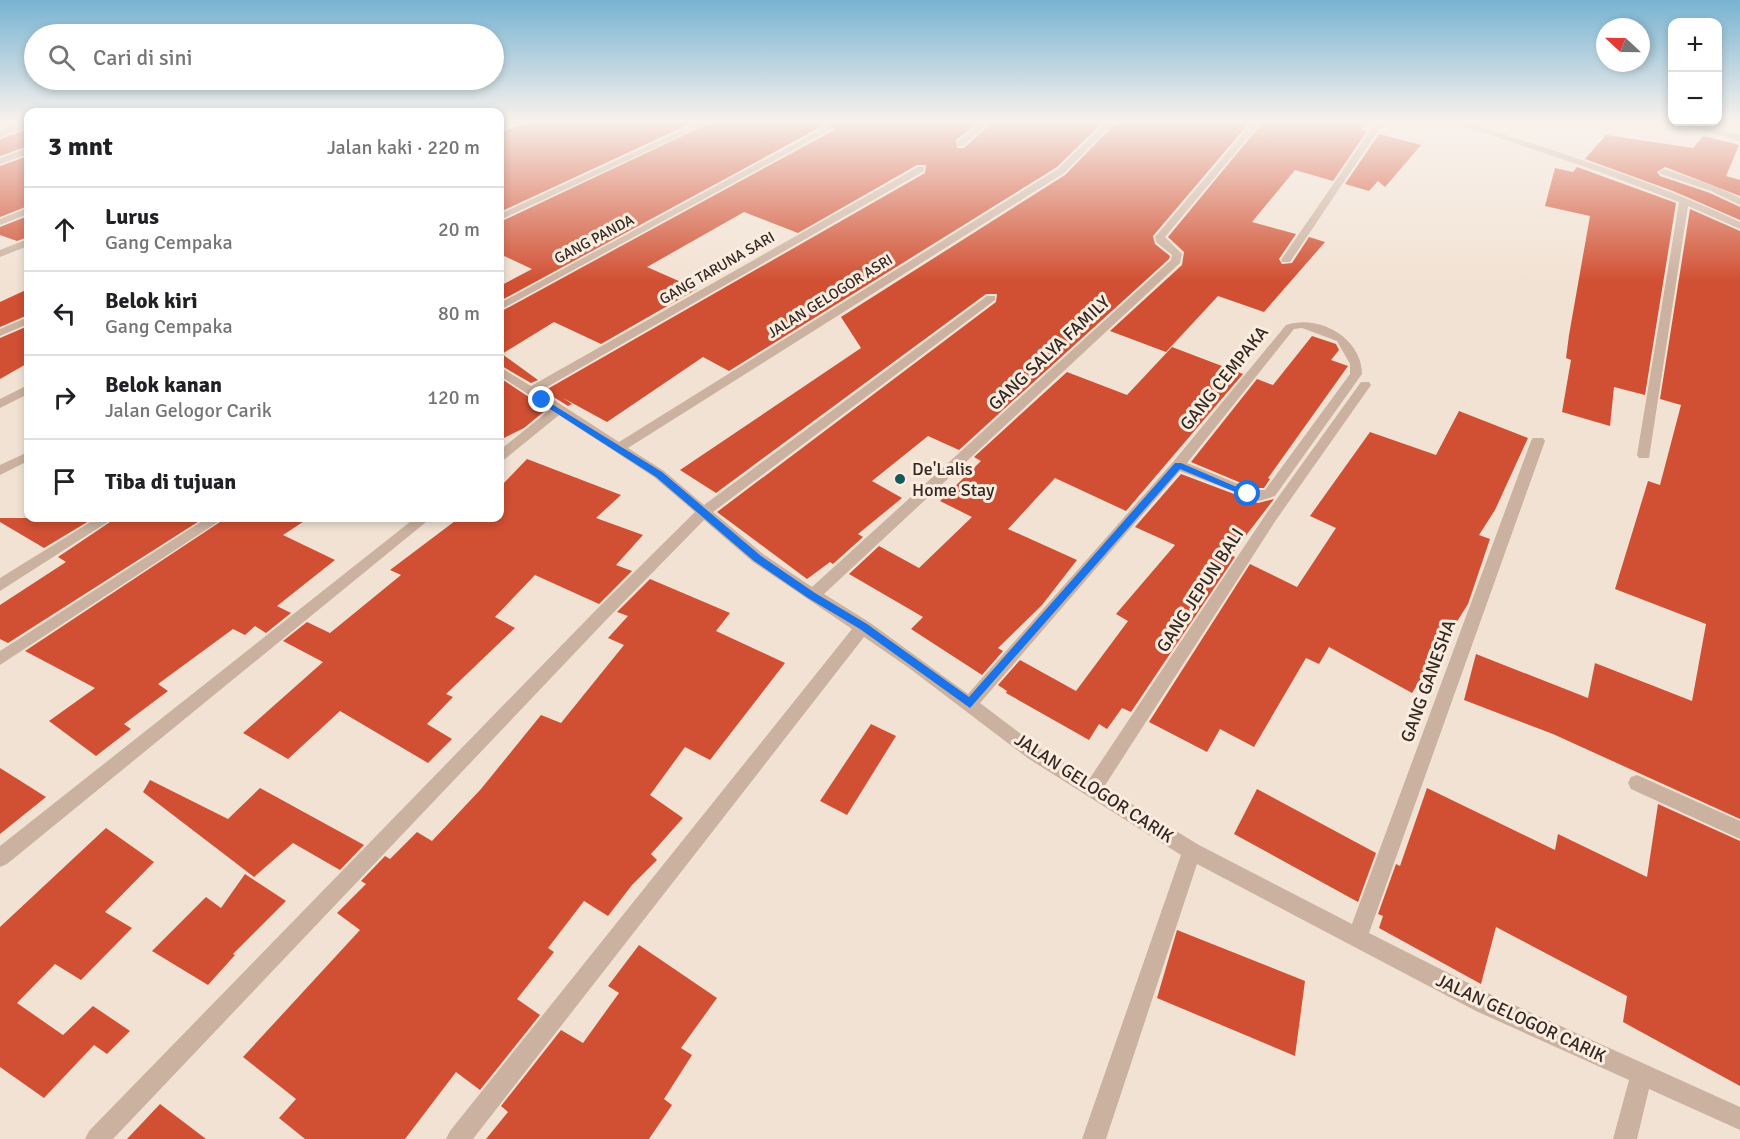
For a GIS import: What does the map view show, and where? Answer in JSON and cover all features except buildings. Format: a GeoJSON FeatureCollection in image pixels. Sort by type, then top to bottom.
{"type":"FeatureCollection","features":[{"type":"Feature","properties":{"kind":"street"},"geometry":{"type":"LineString","coordinates":[[504,215],[591,175]]}},
{"type":"Feature","properties":{"kind":"street","name":"GANG PANDA"},"geometry":{"type":"LineString","coordinates":[[504,305],[743,175]]}},
{"type":"Feature","properties":{"kind":"street","name":"GANG TARUNA SARI"},"geometry":{"type":"LineString","coordinates":[[529,392],[910,175]]}},
{"type":"Feature","properties":{"kind":"street","name":"JALAN GELOGOR ASRI"},"geometry":{"type":"LineString","coordinates":[[617,449],[902,268],[1054,175]]}},
{"type":"Feature","properties":{"kind":"street","name":"GANG SALYA FAMILY"},"geometry":{"type":"LineString","coordinates":[[812,596],[1176,261],[1177,254],[1160,240],[1161,237],[1213,175]]}},
{"type":"Feature","properties":{"kind":"street"},"geometry":{"type":"LineString","coordinates":[[1286,260],[1344,175]]}},
{"type":"Feature","properties":{"kind":"street"},"geometry":{"type":"LineString","coordinates":[[1611,175],[1684,200],[1740,226]]}},
{"type":"Feature","properties":{"kind":"street"},"geometry":{"type":"LineString","coordinates":[[1673,175],[1714,189],[1740,202]]}},
{"type":"Feature","properties":{"kind":"street"},"geometry":{"type":"LineString","coordinates":[[1644,455],[1684,200]]}},
{"type":"Feature","properties":{"kind":"street"},"geometry":{"type":"LineString","coordinates":[[0,222],[24,213]]}},
{"type":"Feature","properties":{"kind":"street"},"geometry":{"type":"LineString","coordinates":[[0,254],[24,244]]}},
{"type":"Feature","properties":{"kind":"street"},"geometry":{"type":"LineString","coordinates":[[97,1139],[602,614],[704,512],[991,298]]}},
{"type":"Feature","properties":{"kind":"street"},"geometry":{"type":"LineString","coordinates":[[0,333],[24,322]]}},
{"type":"Feature","properties":{"kind":"street","name":"GANG CEMPAKA"},"geometry":{"type":"LineString","coordinates":[[970,703],[1178,465],[1290,327],[1296,324],[1306,325],[1342,339],[1356,364],[1356,374],[1269,493],[1259,496],[1248,494],[1178,465]]}},
{"type":"Feature","properties":{"kind":"street","name":"JALAN GELOGOR CARIK"},"geometry":{"type":"LineString","coordinates":[[504,374],[659,474],[758,558],[812,596],[863,626],[970,703],[1035,754],[1192,851],[1484,1003],[1740,1119]]}},
{"type":"Feature","properties":{"kind":"street","name":"GANG JEPUN BALI"},"geometry":{"type":"LineString","coordinates":[[1092,790],[1271,517],[1365,385]]}},
{"type":"Feature","properties":{"kind":"street"},"geometry":{"type":"LineString","coordinates":[[0,404],[24,391]]}},
{"type":"Feature","properties":{"kind":"street"},"geometry":{"type":"LineString","coordinates":[[504,453],[558,410]]}},
{"type":"Feature","properties":{"kind":"street","name":"GANG GANESHA"},"geometry":{"type":"LineString","coordinates":[[1358,936],[1538,441]]}},
{"type":"Feature","properties":{"kind":"street"},"geometry":{"type":"LineString","coordinates":[[0,471],[24,458]]}},
{"type":"Feature","properties":{"kind":"street"},"geometry":{"type":"LineString","coordinates":[[0,585],[101,522]]}},
{"type":"Feature","properties":{"kind":"street"},"geometry":{"type":"LineString","coordinates":[[0,659],[211,522]]}},
{"type":"Feature","properties":{"kind":"street"},"geometry":{"type":"LineString","coordinates":[[0,858],[418,522]]}},
{"type":"Feature","properties":{"kind":"street"},"geometry":{"type":"LineString","coordinates":[[458,1139],[863,626]]}},
{"type":"Feature","properties":{"kind":"street"},"geometry":{"type":"LineString","coordinates":[[1637,783],[1740,830]]}},
{"type":"Feature","properties":{"kind":"street"},"geometry":{"type":"LineString","coordinates":[[1094,1139],[1192,851]]}},
{"type":"Feature","properties":{"kind":"street"},"geometry":{"type":"LineString","coordinates":[[1625,1139],[1642,1074]]}},
{"type":"Feature","properties":{"kind":"place","name":"De'Lalis Home Stay"},"geometry":{"type":"Point","coordinates":[900,479]}},
{"type":"Feature","properties":{"kind":"route"},"geometry":{"type":"LineString","coordinates":[[542,400],[659,474],[786,579],[863,626],[970,703],[1178,465],[1248,494]]}}]}
